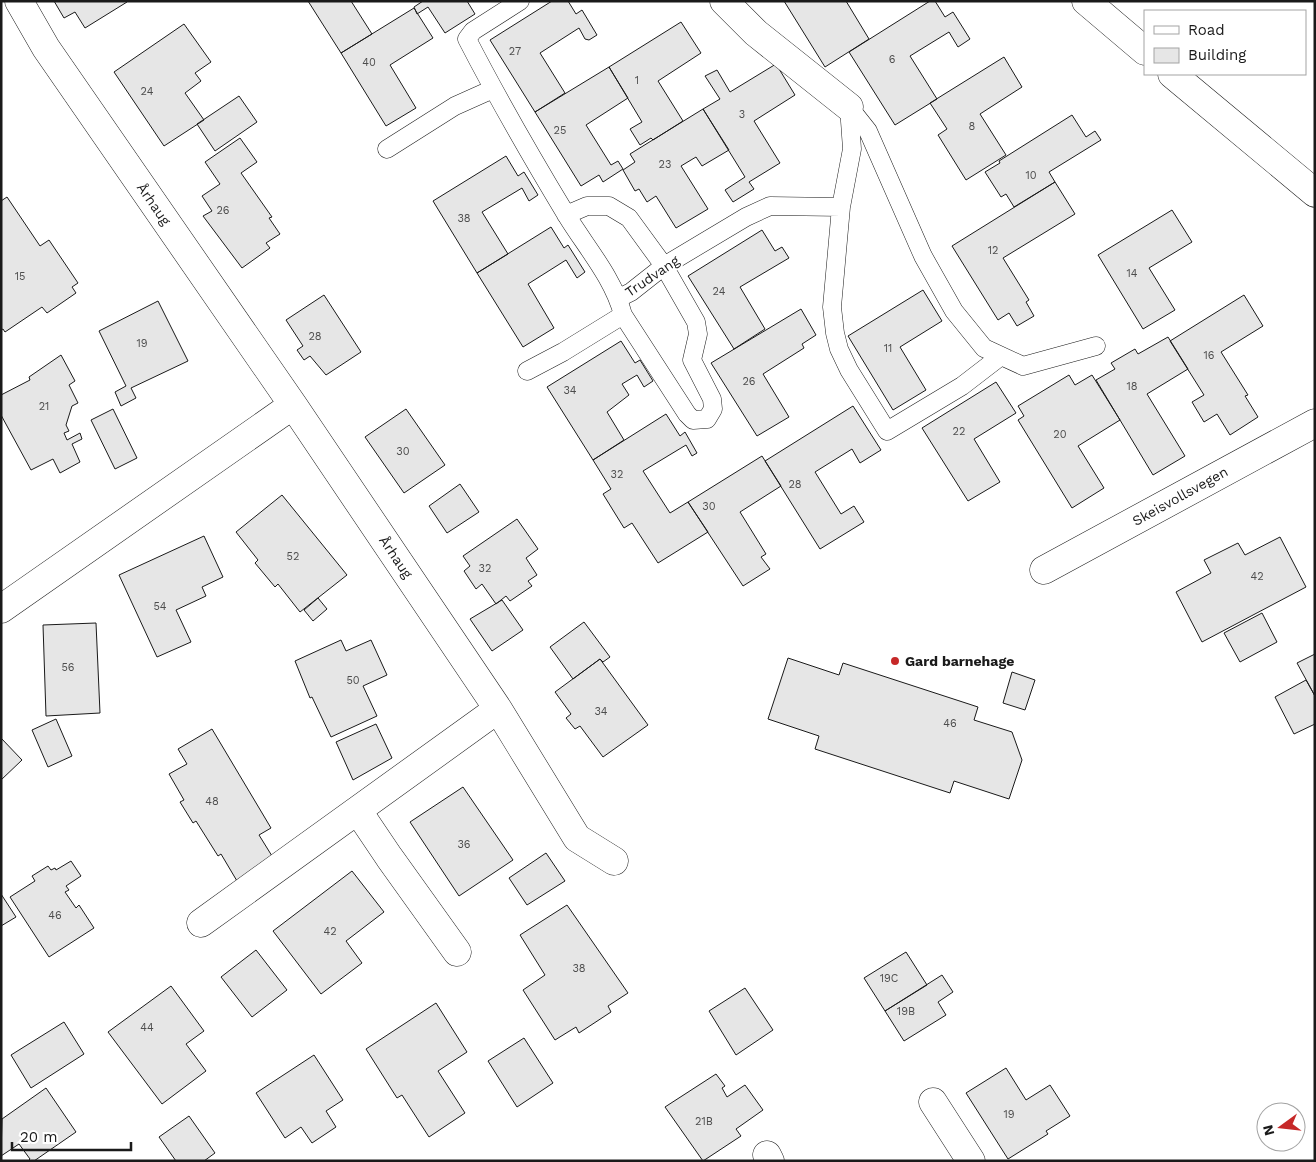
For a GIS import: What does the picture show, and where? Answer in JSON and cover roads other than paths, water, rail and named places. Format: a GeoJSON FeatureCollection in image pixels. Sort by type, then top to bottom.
{"type":"FeatureCollection","features":[{"type":"Feature","properties":{"kind":"street","name":"Århaug"},"geometry":{"type":"LineString","coordinates":[[19,1],[46,48],[293,405],[498,709],[577,838],[614,862]]}},
{"type":"Feature","properties":{"kind":"street"},"geometry":{"type":"LineString","coordinates":[[724,1],[756,33],[849,107]]}},
{"type":"Feature","properties":{"kind":"street"},"geometry":{"type":"LineString","coordinates":[[1086,1],[1144,50]]}},
{"type":"Feature","properties":{"kind":"street"},"geometry":{"type":"LineString","coordinates":[[1173,75],[1315,193]]}},
{"type":"Feature","properties":{"kind":"street"},"geometry":{"type":"LineString","coordinates":[[1,609],[293,405]]}},
{"type":"Feature","properties":{"kind":"street","name":"Skeisvollsvegen"},"geometry":{"type":"LineString","coordinates":[[1044,570],[1315,422]]}},
{"type":"Feature","properties":{"kind":"street"},"geometry":{"type":"LineString","coordinates":[[201,923],[498,709]]}},
{"type":"Feature","properties":{"kind":"street"},"geometry":{"type":"LineString","coordinates":[[358,811],[388,857],[457,952]]}},
{"type":"Feature","properties":{"kind":"street"},"geometry":{"type":"LineString","coordinates":[[933,1102],[971,1161]]}},
{"type":"Feature","properties":{"kind":"lane","name":"Trudvang"},"geometry":{"type":"LineString","coordinates":[[520,1],[473,31],[467,40],[493,90],[621,306],[631,292],[664,266],[746,217],[770,206],[841,207]]}},
{"type":"Feature","properties":{"kind":"lane"},"geometry":{"type":"LineString","coordinates":[[387,149],[455,106],[493,90]]}},
{"type":"Feature","properties":{"kind":"lane"},"geometry":{"type":"LineString","coordinates":[[849,107],[852,149],[841,207],[832,307],[834,333],[849,370],[888,431],[962,386],[1001,356]]}},
{"type":"Feature","properties":{"kind":"lane"},"geometry":{"type":"LineString","coordinates":[[849,107],[868,131],[923,256],[954,311],[984,348],[1023,366],[1096,346]]}},
{"type":"Feature","properties":{"kind":"lane"},"geometry":{"type":"LineString","coordinates":[[527,371],[563,352],[621,306],[692,420],[707,419],[713,409],[712,399],[692,360],[698,334],[696,322],[664,266],[629,218],[609,206],[587,206],[566,215]]}},
{"type":"Feature","properties":{"kind":"place","name":"Gard barnehage"},"geometry":{"type":"Point","coordinates":[895,661]}}]}
